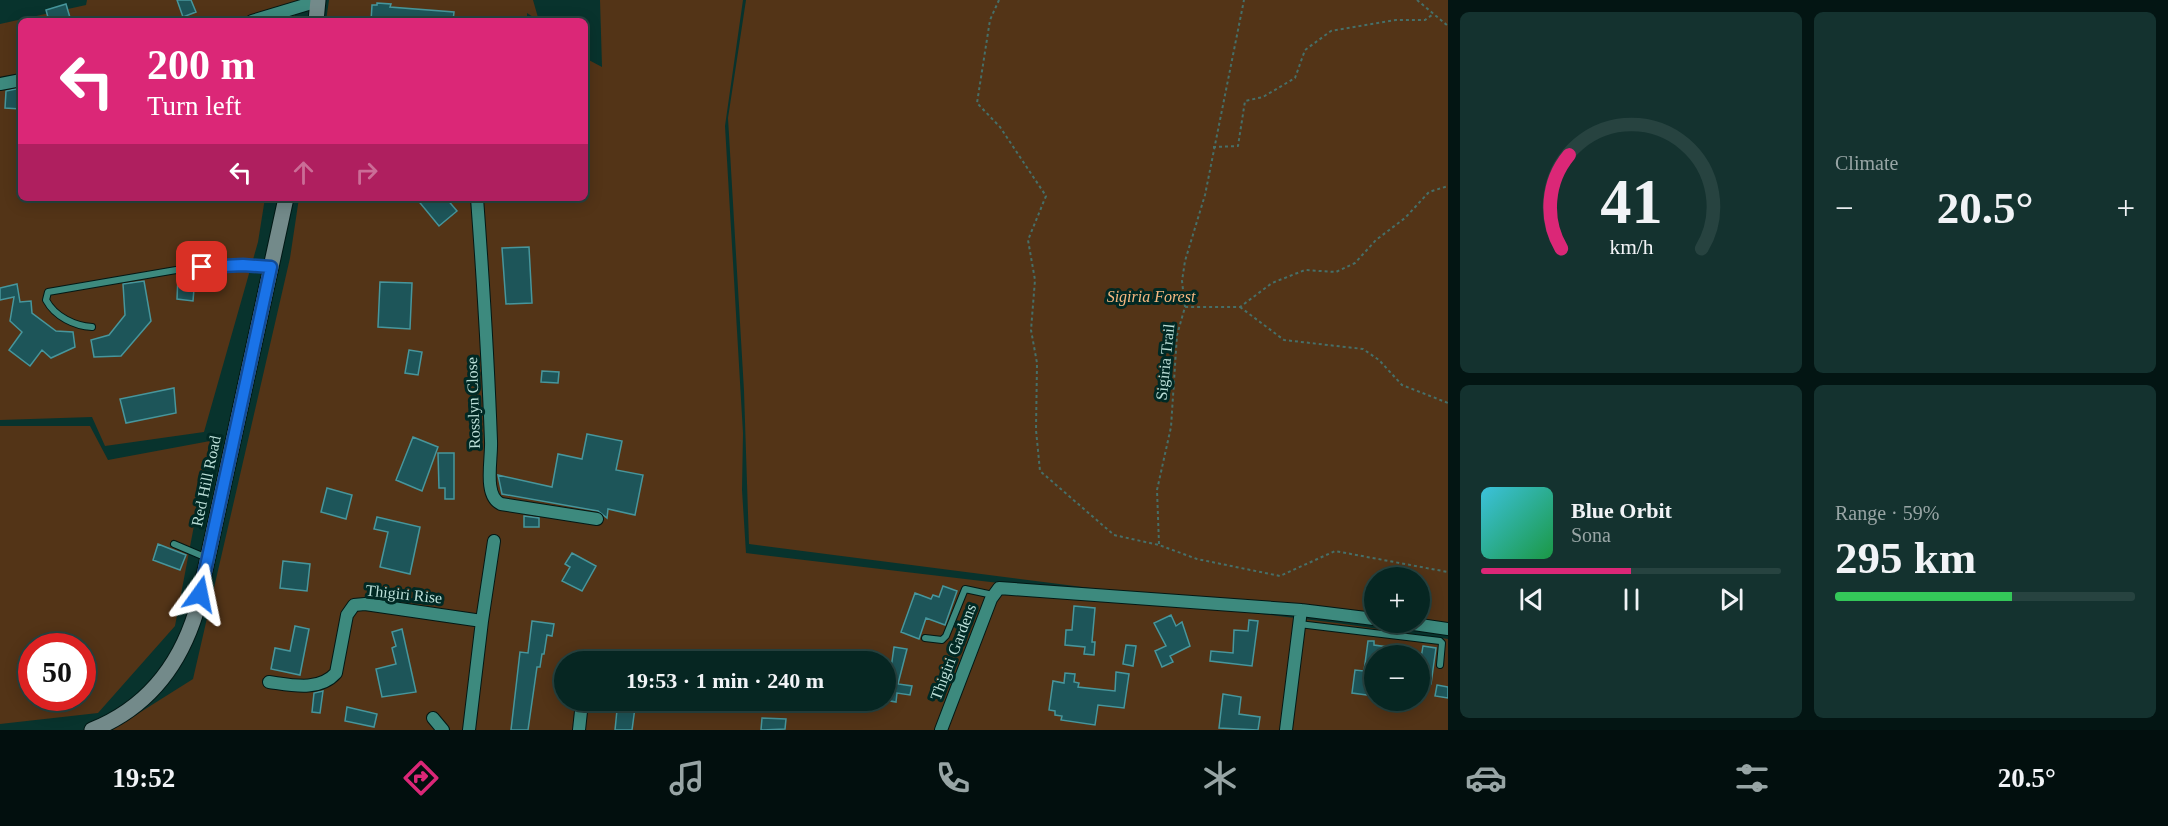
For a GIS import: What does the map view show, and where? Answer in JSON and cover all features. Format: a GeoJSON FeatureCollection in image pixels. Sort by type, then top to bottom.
{"type":"FeatureCollection","features":[{"type":"Feature","properties":{"kind":"main road"},"geometry":{"type":"LineString","coordinates":[[316,18],[318,1]]}},
{"type":"Feature","properties":{"kind":"main road","name":"Red Hill Road"},"geometry":{"type":"LineString","coordinates":[[92,730],[136,704],[172,668],[190,633],[285,201]]}},
{"type":"Feature","properties":{"kind":"street"},"geometry":{"type":"LineString","coordinates":[[262,18],[318,1]]}},
{"type":"Feature","properties":{"kind":"street"},"geometry":{"type":"LineString","coordinates":[[0,84],[18,81]]}},
{"type":"Feature","properties":{"kind":"street","name":"Rosslyn Close"},"geometry":{"type":"LineString","coordinates":[[477,201],[486,313],[492,454],[490,494],[494,501],[501,504],[597,519]]}},
{"type":"Feature","properties":{"kind":"street"},"geometry":{"type":"LineString","coordinates":[[469,730],[494,541]]}},
{"type":"Feature","properties":{"kind":"street"},"geometry":{"type":"LineString","coordinates":[[997,592],[1301,610],[1364,618]]}},
{"type":"Feature","properties":{"kind":"street","name":"Thigiri Gardens"},"geometry":{"type":"LineString","coordinates":[[941,730],[997,592]]}},
{"type":"Feature","properties":{"kind":"street","name":"Thigiri Rise"},"geometry":{"type":"LineString","coordinates":[[269,682],[302,687],[331,679],[336,673],[347,615],[354,605],[365,604],[482,621]]}},
{"type":"Feature","properties":{"kind":"street"},"geometry":{"type":"LineString","coordinates":[[1286,730],[1301,610]]}},
{"type":"Feature","properties":{"kind":"street"},"geometry":{"type":"LineString","coordinates":[[1430,626],[1448,628]]}},
{"type":"Feature","properties":{"kind":"street"},"geometry":{"type":"LineString","coordinates":[[579,730],[581,711]]}},
{"type":"Feature","properties":{"kind":"street"},"geometry":{"type":"LineString","coordinates":[[433,718],[443,730]]}},
{"type":"Feature","properties":{"kind":"lane"},"geometry":{"type":"LineString","coordinates":[[92,327],[76,326],[49,306],[46,300],[48,292],[182,269],[243,265],[271,267]]}},
{"type":"Feature","properties":{"kind":"lane"},"geometry":{"type":"LineString","coordinates":[[174,544],[208,558]]}},
{"type":"Feature","properties":{"kind":"lane"},"geometry":{"type":"LineString","coordinates":[[925,638],[942,640],[946,636],[965,589],[997,592]]}},
{"type":"Feature","properties":{"kind":"lane"},"geometry":{"type":"LineString","coordinates":[[1299,624],[1440,641],[1442,643],[1440,665]]}},
{"type":"Feature","properties":{"kind":"path"},"geometry":{"type":"LineString","coordinates":[[999,0],[990,20],[977,103],[1000,127],[1046,196],[1028,240],[1035,280],[1031,330],[1037,363],[1036,430],[1040,471],[1114,535],[1159,545],[1197,559],[1280,576],[1335,552],[1448,572]]}},
{"type":"Feature","properties":{"kind":"path"},"geometry":{"type":"LineString","coordinates":[[1185,307],[1182,281],[1185,261],[1193,227],[1205,195],[1244,0]]}},
{"type":"Feature","properties":{"kind":"path"},"geometry":{"type":"LineString","coordinates":[[1417,0],[1432,15],[1448,26]]}},
{"type":"Feature","properties":{"kind":"path"},"geometry":{"type":"LineString","coordinates":[[1213,147],[1238,146],[1245,101],[1263,98],[1294,78],[1305,50],[1331,31],[1396,20],[1425,20],[1432,15]]}},
{"type":"Feature","properties":{"kind":"path"},"geometry":{"type":"LineString","coordinates":[[1448,186],[1429,192],[1405,219],[1376,240],[1355,263],[1336,272],[1305,270],[1284,278],[1254,294],[1240,307],[1284,340],[1363,349],[1379,360],[1402,385],[1413,392],[1448,403]]}},
{"type":"Feature","properties":{"kind":"path","name":"Sigiria Trail"},"geometry":{"type":"LineString","coordinates":[[1159,545],[1157,490],[1171,427],[1177,335],[1185,307],[1240,307]]}},
{"type":"Feature","properties":{"kind":"green space"},"geometry":{"type":"Polygon","coordinates":[[[87,0],[297,0],[294,18],[27,18],[86,5],[87,0]]]}},
{"type":"Feature","properties":{"kind":"green space"},"geometry":{"type":"Polygon","coordinates":[[[329,0],[533,0],[538,18],[527,13],[527,18],[326,18],[329,0]]]}},
{"type":"Feature","properties":{"kind":"green space"},"geometry":{"type":"Polygon","coordinates":[[[600,0],[743,0],[725,126],[743,433],[742,490],[746,553],[1337,623],[1364,627],[1364,633],[1406,633],[1448,639],[1448,730],[112,730],[193,679],[290,258],[299,201],[588,201],[588,60],[602,67],[600,0]]]}},
{"type":"Feature","properties":{"kind":"green space","name":"Sigiria Forest"},"geometry":{"type":"Polygon","coordinates":[[[746,0],[1448,0],[1448,634],[1430,632],[1430,567],[1364,567],[1364,623],[749,544],[744,391],[728,118],[746,0]]]}},
{"type":"Feature","properties":{"kind":"green space"},"geometry":{"type":"Polygon","coordinates":[[[18,20],[18,201],[265,201],[258,242],[204,432],[105,446],[92,417],[0,420],[0,24],[18,20]]]}},
{"type":"Feature","properties":{"kind":"green space"},"geometry":{"type":"Polygon","coordinates":[[[0,426],[90,426],[108,460],[210,441],[175,626],[98,713],[0,724],[0,426]]]}},
{"type":"Feature","properties":{"kind":"building"},"geometry":{"type":"Polygon","coordinates":[[[177,0],[191,0],[196,12],[183,17],[177,0]]]}},
{"type":"Feature","properties":{"kind":"building"},"geometry":{"type":"Polygon","coordinates":[[[377,3],[391,4],[390,7],[454,12],[453,18],[371,18],[372,5],[377,5],[377,3]]]}},
{"type":"Feature","properties":{"kind":"building"},"geometry":{"type":"Polygon","coordinates":[[[66,4],[70,18],[48,18],[46,10],[66,4]]]}},
{"type":"Feature","properties":{"kind":"building"},"geometry":{"type":"Polygon","coordinates":[[[18,89],[18,109],[5,108],[6,91],[18,89]]]}},
{"type":"Feature","properties":{"kind":"building"},"geometry":{"type":"Polygon","coordinates":[[[418,201],[449,201],[457,211],[439,226],[418,201]]]}},
{"type":"Feature","properties":{"kind":"building"},"geometry":{"type":"Polygon","coordinates":[[[529,247],[532,303],[506,304],[502,248],[529,247]]]}},
{"type":"Feature","properties":{"kind":"building"},"geometry":{"type":"Polygon","coordinates":[[[178,275],[195,277],[193,301],[177,299],[178,275]]]}},
{"type":"Feature","properties":{"kind":"building"},"geometry":{"type":"Polygon","coordinates":[[[144,281],[151,321],[121,356],[94,357],[91,340],[109,335],[125,315],[123,284],[144,281]]]}},
{"type":"Feature","properties":{"kind":"building"},"geometry":{"type":"Polygon","coordinates":[[[380,282],[412,283],[410,329],[378,327],[380,282]]]}},
{"type":"Feature","properties":{"kind":"building"},"geometry":{"type":"Polygon","coordinates":[[[17,284],[20,302],[31,301],[32,313],[56,331],[73,332],[75,347],[51,358],[42,350],[30,366],[9,350],[22,332],[10,321],[14,297],[0,300],[0,288],[17,284]]]}},
{"type":"Feature","properties":{"kind":"building"},"geometry":{"type":"Polygon","coordinates":[[[409,350],[422,352],[418,375],[405,373],[409,350]]]}},
{"type":"Feature","properties":{"kind":"building"},"geometry":{"type":"Polygon","coordinates":[[[542,371],[559,372],[558,383],[541,382],[542,371]]]}},
{"type":"Feature","properties":{"kind":"building"},"geometry":{"type":"Polygon","coordinates":[[[174,388],[176,413],[126,423],[120,399],[174,388]]]}},
{"type":"Feature","properties":{"kind":"building"},"geometry":{"type":"Polygon","coordinates":[[[587,434],[622,441],[616,470],[643,475],[635,515],[608,509],[607,518],[598,511],[502,494],[498,475],[552,487],[558,454],[582,459],[587,434]]]}},
{"type":"Feature","properties":{"kind":"building"},"geometry":{"type":"Polygon","coordinates":[[[413,437],[438,447],[422,491],[396,480],[413,437]]]}},
{"type":"Feature","properties":{"kind":"building"},"geometry":{"type":"Polygon","coordinates":[[[438,453],[454,453],[454,499],[445,499],[445,488],[439,488],[438,453]]]}},
{"type":"Feature","properties":{"kind":"building"},"geometry":{"type":"Polygon","coordinates":[[[327,488],[352,495],[346,519],[321,512],[327,488]]]}},
{"type":"Feature","properties":{"kind":"building"},"geometry":{"type":"Polygon","coordinates":[[[524,516],[539,518],[539,527],[524,527],[524,516]]]}},
{"type":"Feature","properties":{"kind":"building"},"geometry":{"type":"Polygon","coordinates":[[[377,517],[420,527],[410,574],[380,567],[388,532],[374,529],[377,517]]]}},
{"type":"Feature","properties":{"kind":"building"},"geometry":{"type":"Polygon","coordinates":[[[158,544],[186,555],[180,570],[153,560],[158,544]]]}},
{"type":"Feature","properties":{"kind":"building"},"geometry":{"type":"Polygon","coordinates":[[[572,553],[596,566],[582,591],[562,581],[570,567],[565,564],[572,553]]]}},
{"type":"Feature","properties":{"kind":"building"},"geometry":{"type":"Polygon","coordinates":[[[283,561],[310,564],[307,591],[280,588],[283,561]]]}},
{"type":"Feature","properties":{"kind":"building"},"geometry":{"type":"Polygon","coordinates":[[[943,586],[957,591],[945,625],[926,618],[919,639],[901,632],[915,593],[931,599],[933,595],[939,597],[943,586]]]}},
{"type":"Feature","properties":{"kind":"building"},"geometry":{"type":"Polygon","coordinates":[[[1074,606],[1095,608],[1092,642],[1095,642],[1094,655],[1084,654],[1085,647],[1065,645],[1066,630],[1072,630],[1074,606]]]}},
{"type":"Feature","properties":{"kind":"building"},"geometry":{"type":"Polygon","coordinates":[[[1171,615],[1176,626],[1182,622],[1190,646],[1170,656],[1173,662],[1162,667],[1155,651],[1166,646],[1154,623],[1171,615]]]}},
{"type":"Feature","properties":{"kind":"building"},"geometry":{"type":"Polygon","coordinates":[[[1249,620],[1258,621],[1252,666],[1210,661],[1211,651],[1233,653],[1234,630],[1248,631],[1249,620]]]}},
{"type":"Feature","properties":{"kind":"building"},"geometry":{"type":"Polygon","coordinates":[[[532,621],[554,624],[552,636],[547,635],[540,667],[537,667],[528,730],[511,730],[520,652],[528,653],[532,621]]]}},
{"type":"Feature","properties":{"kind":"building"},"geometry":{"type":"Polygon","coordinates":[[[295,626],[309,629],[300,675],[271,669],[275,648],[290,651],[295,626]]]}},
{"type":"Feature","properties":{"kind":"building"},"geometry":{"type":"Polygon","coordinates":[[[402,629],[416,692],[382,697],[376,669],[396,664],[392,648],[396,646],[392,632],[402,629]]]}},
{"type":"Feature","properties":{"kind":"building"},"geometry":{"type":"Polygon","coordinates":[[[1368,641],[1374,641],[1374,645],[1367,645],[1368,641]]]}},
{"type":"Feature","properties":{"kind":"building"},"geometry":{"type":"Polygon","coordinates":[[[1126,645],[1136,646],[1133,666],[1123,664],[1126,645]]]}},
{"type":"Feature","properties":{"kind":"building"},"geometry":{"type":"Polygon","coordinates":[[[894,647],[907,649],[898,684],[912,686],[910,695],[897,693],[896,702],[896,651],[893,651],[894,647]]]}},
{"type":"Feature","properties":{"kind":"building"},"geometry":{"type":"Polygon","coordinates":[[[1430,647],[1436,648],[1430,684],[1430,647]]]}},
{"type":"Feature","properties":{"kind":"building"},"geometry":{"type":"Polygon","coordinates":[[[1355,670],[1364,671],[1364,695],[1352,693],[1355,670]]]}},
{"type":"Feature","properties":{"kind":"building"},"geometry":{"type":"Polygon","coordinates":[[[1116,672],[1129,674],[1124,708],[1098,705],[1095,725],[1061,720],[1062,716],[1055,715],[1055,711],[1049,710],[1053,681],[1064,683],[1065,673],[1075,674],[1074,682],[1079,683],[1078,687],[1115,691],[1116,672]]]}},
{"type":"Feature","properties":{"kind":"building"},"geometry":{"type":"Polygon","coordinates":[[[1437,685],[1448,687],[1448,698],[1435,696],[1437,685]]]}},
{"type":"Feature","properties":{"kind":"building"},"geometry":{"type":"Polygon","coordinates":[[[323,691],[320,713],[312,712],[314,693],[323,691]]]}},
{"type":"Feature","properties":{"kind":"building"},"geometry":{"type":"Polygon","coordinates":[[[1223,694],[1241,697],[1239,714],[1260,717],[1258,730],[1219,728],[1223,694]]]}},
{"type":"Feature","properties":{"kind":"building"},"geometry":{"type":"Polygon","coordinates":[[[347,707],[377,714],[374,727],[345,721],[347,707]]]}},
{"type":"Feature","properties":{"kind":"building"},"geometry":{"type":"Polygon","coordinates":[[[617,711],[635,711],[632,730],[615,730],[617,711]]]}},
{"type":"Feature","properties":{"kind":"building"},"geometry":{"type":"Polygon","coordinates":[[[762,718],[786,719],[785,729],[761,730],[762,718]]]}},
{"type":"Feature","properties":{"kind":"route"},"geometry":{"type":"LineString","coordinates":[[200,594],[271,267],[243,265],[202,267]]}}]}
